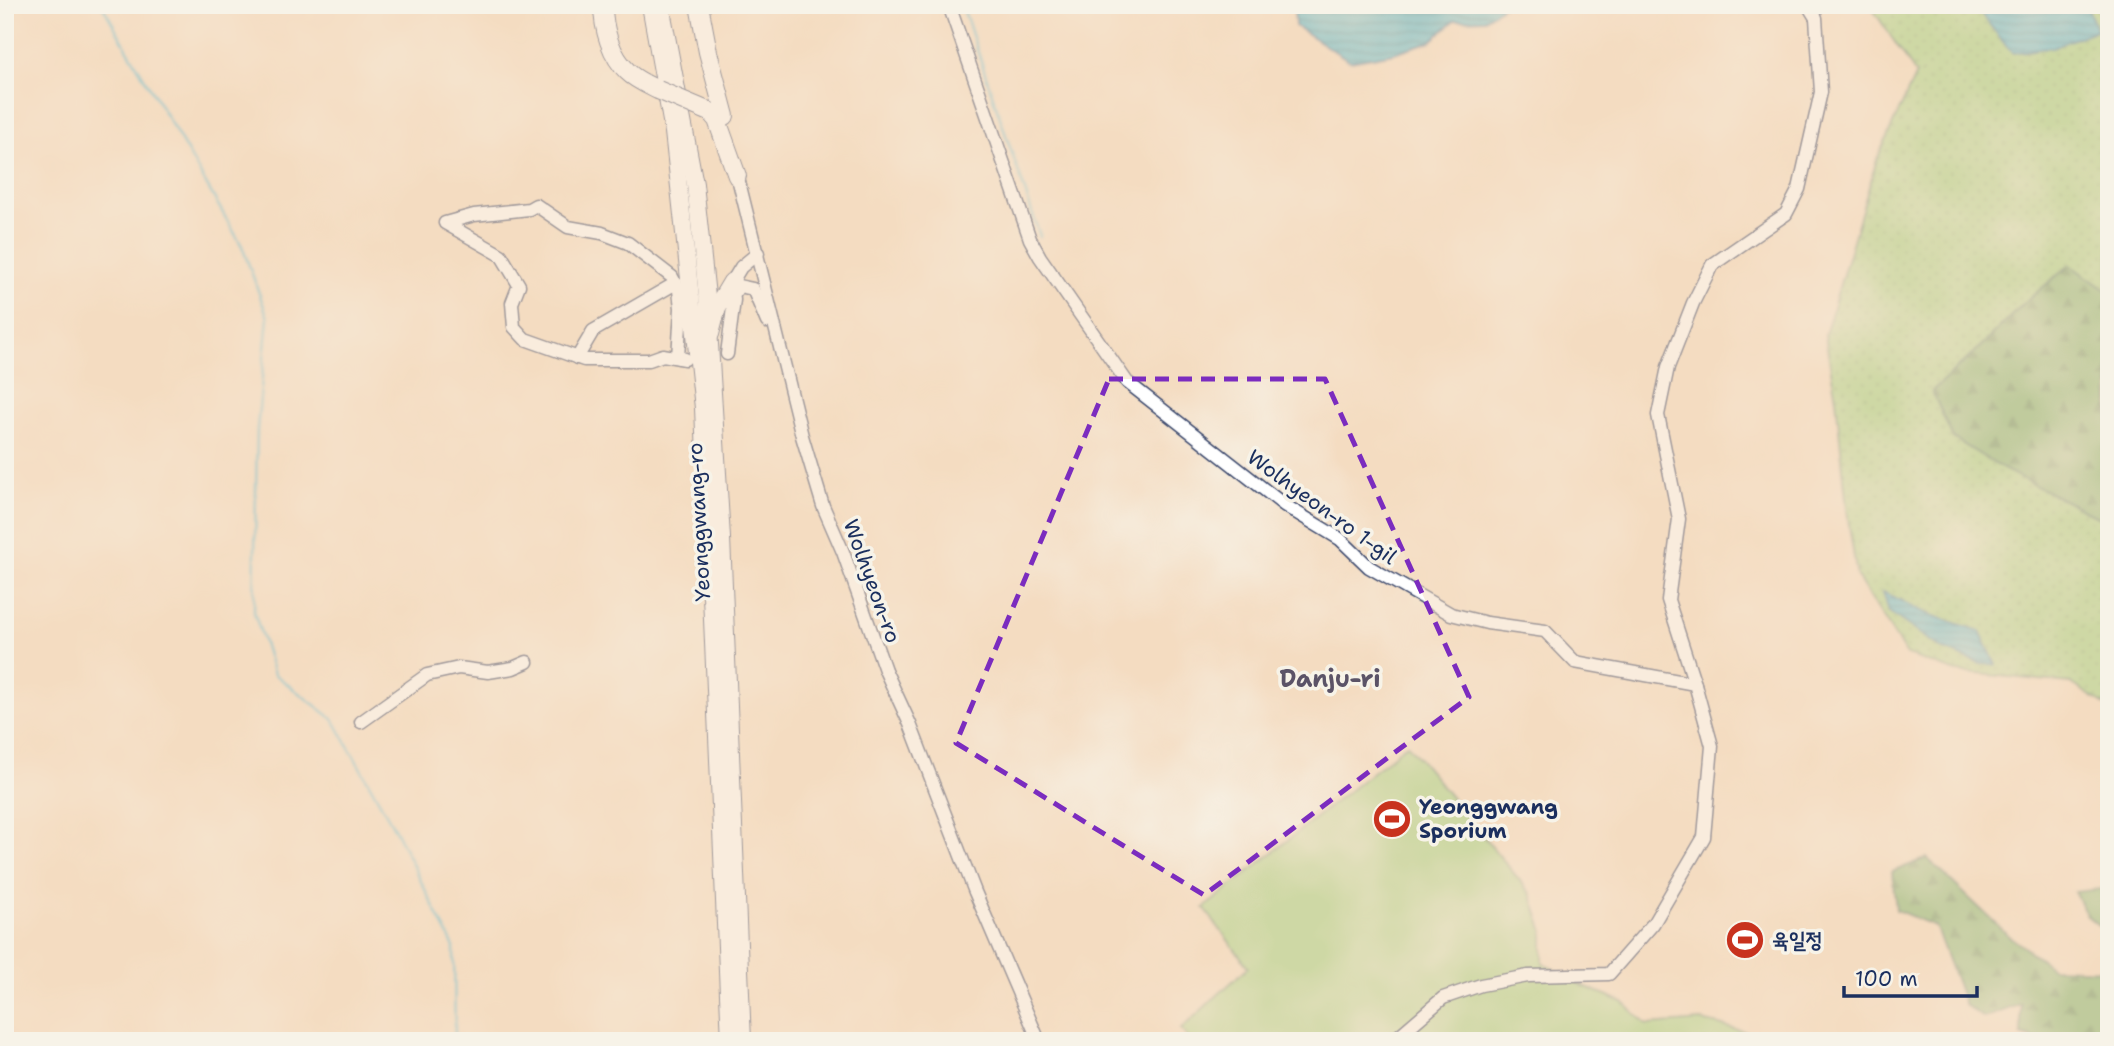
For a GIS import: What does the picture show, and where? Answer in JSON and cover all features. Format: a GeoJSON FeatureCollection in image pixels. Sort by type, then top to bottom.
{"type":"FeatureCollection","features":[{"type":"Feature","properties":{"kind":"highway"},"geometry":{"type":"LineString","coordinates":[[603,5],[603,23],[613,51],[629,72],[657,90],[717,114]]}},
{"type":"Feature","properties":{"kind":"highway"},"geometry":{"type":"LineString","coordinates":[[699,5],[717,120],[737,176]]}},
{"type":"Feature","properties":{"kind":"highway"},"geometry":{"type":"LineString","coordinates":[[710,334],[717,307],[727,287],[733,288]]}},
{"type":"Feature","properties":{"kind":"main road","name":"Yeonggwang-ro"},"geometry":{"type":"LineString","coordinates":[[650,5],[677,157],[703,408],[730,1041]]}},
{"type":"Feature","properties":{"kind":"main road","name":"Yeonggwang-ro"},"geometry":{"type":"LineString","coordinates":[[661,5],[695,184],[710,334],[722,538],[743,1041]]}},
{"type":"Feature","properties":{"kind":"street","name":"Wolhyeon-ro 1-gil"},"geometry":{"type":"LineString","coordinates":[[949,5],[1030,239],[1127,382],[1284,505],[1339,539],[1369,567],[1451,614],[1487,623],[1545,631],[1575,662],[1695,684]]}},
{"type":"Feature","properties":{"kind":"street"},"geometry":{"type":"LineString","coordinates":[[1393,1041],[1443,998],[1481,985],[1528,976],[1609,974],[1653,924],[1704,837],[1712,746],[1668,600],[1679,519],[1658,415],[1668,367],[1693,303],[1712,265],[1786,214],[1799,189],[1821,92],[1816,18],[1808,5]]}},
{"type":"Feature","properties":{"kind":"street","name":"Wolhyeon-ro"},"geometry":{"type":"LineString","coordinates":[[737,176],[785,370],[823,506],[843,552],[885,670],[910,724],[975,892],[1039,1041]]}},
{"type":"Feature","properties":{"kind":"street"},"geometry":{"type":"LineString","coordinates":[[536,205],[568,227],[602,233],[628,243],[676,283],[680,290],[682,358],[663,355],[649,360],[584,360],[525,338],[514,327],[512,303],[519,285],[509,266],[501,255],[445,223],[474,215],[529,209],[536,205]]}},
{"type":"Feature","properties":{"kind":"street"},"geometry":{"type":"LineString","coordinates":[[727,354],[730,345],[733,288],[741,267],[758,253]]}},
{"type":"Feature","properties":{"kind":"street"},"geometry":{"type":"LineString","coordinates":[[577,358],[593,331],[676,283]]}},
{"type":"Feature","properties":{"kind":"street"},"geometry":{"type":"LineString","coordinates":[[733,288],[739,286],[753,289],[785,370]]}},
{"type":"Feature","properties":{"kind":"street"},"geometry":{"type":"LineString","coordinates":[[361,722],[427,675],[458,668],[488,672],[513,668],[527,662]]}},
{"type":"Feature","properties":{"kind":"highlighted area"},"geometry":{"type":"Polygon","coordinates":[[[1109,379],[1325,379],[1469,697],[1204,895],[956,743],[1109,379]]]}},
{"type":"Feature","properties":{"kind":"green space"},"geometry":{"type":"Polygon","coordinates":[[[1870,5],[2109,5],[2109,708],[2071,683],[1957,672],[1907,655],[1857,577],[1836,399],[1825,335],[1877,159],[1916,74],[1870,5]]]}},
{"type":"Feature","properties":{"kind":"green space"},"geometry":{"type":"Polygon","coordinates":[[[2070,265],[2109,292],[2109,523],[2003,469],[1953,438],[1932,391],[2026,301],[2070,265]]]}},
{"type":"Feature","properties":{"kind":"green space","name":"Yeonggwang Sporium"},"geometry":{"type":"Polygon","coordinates":[[[1407,744],[1531,894],[1543,929],[1543,963],[1579,984],[1623,1002],[1647,1025],[1702,1021],[1785,1041],[1190,1041],[1181,1029],[1248,967],[1204,908],[1407,744]]]}},
{"type":"Feature","properties":{"kind":"green space"},"geometry":{"type":"Polygon","coordinates":[[[1927,858],[2009,936],[2052,968],[2109,970],[2109,1041],[2041,1041],[2021,1035],[2021,1004],[1984,1018],[1965,1005],[1935,926],[1896,910],[1892,872],[1927,858]]]}},
{"type":"Feature","properties":{"kind":"green space"},"geometry":{"type":"Polygon","coordinates":[[[2109,888],[2109,934],[2087,916],[2074,892],[2109,888]]]}},
{"type":"Feature","properties":{"kind":"water"},"geometry":{"type":"Polygon","coordinates":[[[1294,5],[1504,5],[1485,19],[1455,20],[1431,41],[1394,53],[1350,61],[1295,26],[1294,5]]]}},
{"type":"Feature","properties":{"kind":"water"},"geometry":{"type":"Polygon","coordinates":[[[1974,5],[2086,5],[2097,30],[2053,47],[2012,53],[1974,5]]]}},
{"type":"Feature","properties":{"kind":"water"},"geometry":{"type":"Polygon","coordinates":[[[1883,592],[1928,614],[1980,631],[1996,665],[1981,664],[1942,649],[1889,612],[1883,592]]]}},
{"type":"Feature","properties":{"kind":"waterway"},"geometry":{"type":"LineString","coordinates":[[102,5],[242,246],[268,318],[257,429],[254,612],[274,674],[333,719],[392,824],[454,947],[455,1041]]}},
{"type":"Feature","properties":{"kind":"waterway"},"geometry":{"type":"LineString","coordinates":[[962,5],[1040,236]]}},
{"type":"Feature","properties":{"kind":"place","name":"Yeonggwang Sporium"},"geometry":{"type":"Point","coordinates":[1392,819]}},
{"type":"Feature","properties":{"kind":"place","name":"육일정"},"geometry":{"type":"Point","coordinates":[1745,940]}},
{"type":"Feature","properties":{"kind":"district","name":"Danju-ri"},"geometry":{"type":"Point","coordinates":[1330,679]}}]}
